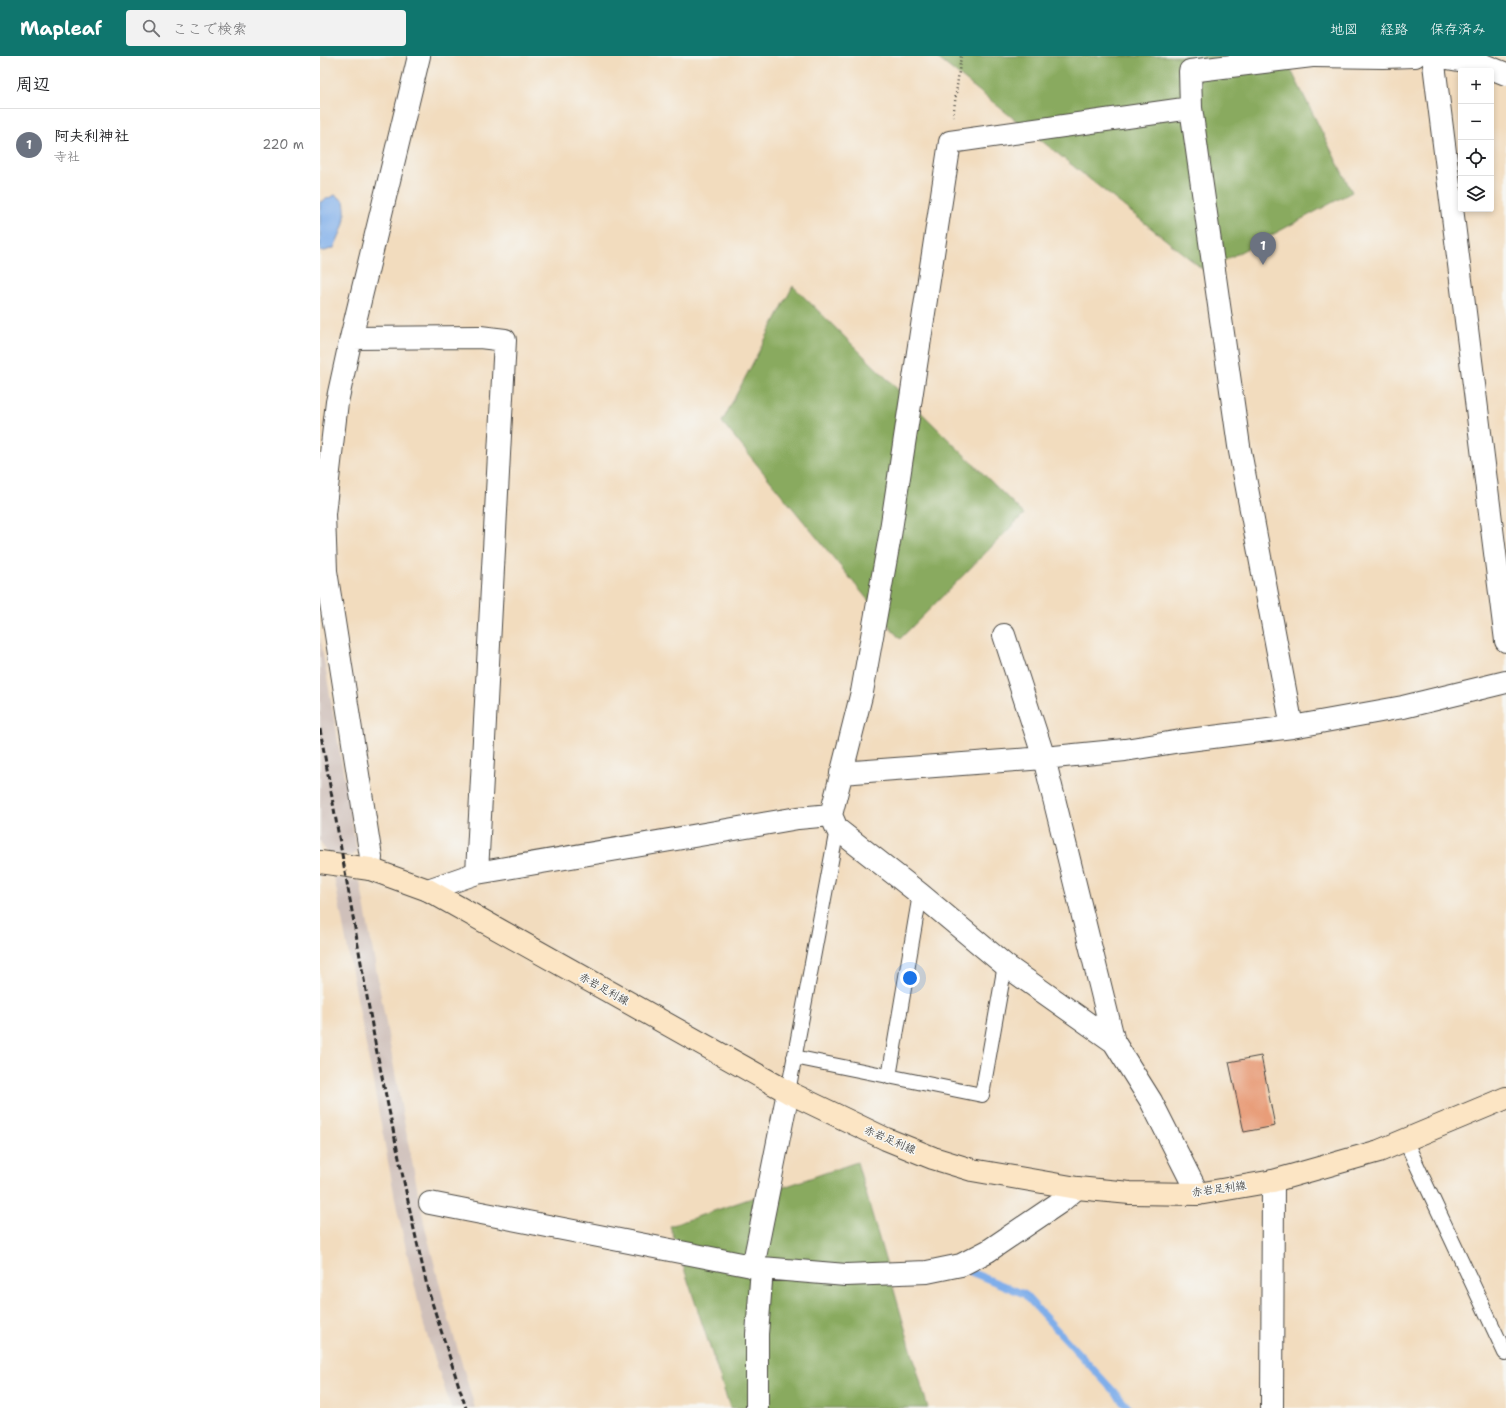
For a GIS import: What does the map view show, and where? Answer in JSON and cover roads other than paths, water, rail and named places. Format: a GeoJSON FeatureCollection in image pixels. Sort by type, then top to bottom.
{"type":"FeatureCollection","features":[{"type":"Feature","properties":{"kind":"main road","name":"赤岩足利線"},"geometry":{"type":"LineString","coordinates":[[320,862],[370,869],[428,890],[788,1092],[873,1133],[933,1158],[972,1170],[1077,1188],[1130,1193],[1198,1194],[1273,1181],[1378,1151],[1506,1098]]}},
{"type":"Feature","properties":{"kind":"street"},"geometry":{"type":"LineString","coordinates":[[370,869],[370,857],[326,571],[324,514],[337,402],[351,338],[420,56]]}},
{"type":"Feature","properties":{"kind":"street"},"geometry":{"type":"LineString","coordinates":[[1292,727],[1239,446],[1192,108],[1190,71],[1313,56],[1415,56]]}},
{"type":"Feature","properties":{"kind":"street"},"geometry":{"type":"LineString","coordinates":[[1433,56],[1506,641]]}},
{"type":"Feature","properties":{"kind":"street"},"geometry":{"type":"LineString","coordinates":[[1436,56],[1481,64],[1506,74]]}},
{"type":"Feature","properties":{"kind":"street"},"geometry":{"type":"LineString","coordinates":[[834,822],[841,773],[862,692],[890,536],[950,142],[1192,108]]}},
{"type":"Feature","properties":{"kind":"street"},"geometry":{"type":"LineString","coordinates":[[351,338],[480,337],[505,340],[477,873]]}},
{"type":"Feature","properties":{"kind":"street"},"geometry":{"type":"LineString","coordinates":[[1004,635],[1044,758],[1114,1042],[1151,1101],[1198,1194]]}},
{"type":"Feature","properties":{"kind":"street"},"geometry":{"type":"LineString","coordinates":[[841,773],[1044,758],[1125,750],[1181,741],[1292,727],[1403,707],[1506,682]]}},
{"type":"Feature","properties":{"kind":"street"},"geometry":{"type":"LineString","coordinates":[[428,890],[477,873],[798,818],[834,822],[1005,966],[1114,1042]]}},
{"type":"Feature","properties":{"kind":"street"},"geometry":{"type":"LineString","coordinates":[[757,1408],[758,1267],[788,1092]]}},
{"type":"Feature","properties":{"kind":"street"},"geometry":{"type":"LineString","coordinates":[[1272,1408],[1273,1181]]}},
{"type":"Feature","properties":{"kind":"street"},"geometry":{"type":"LineString","coordinates":[[430,1203],[758,1267],[846,1275],[927,1272],[961,1265],[994,1247],[1059,1204],[1077,1188]]}},
{"type":"Feature","properties":{"kind":"lane"},"geometry":{"type":"LineString","coordinates":[[788,1092],[834,822]]}},
{"type":"Feature","properties":{"kind":"lane"},"geometry":{"type":"LineString","coordinates":[[889,1077],[920,894]]}},
{"type":"Feature","properties":{"kind":"lane"},"geometry":{"type":"LineString","coordinates":[[794,1057],[982,1095],[1005,966]]}},
{"type":"Feature","properties":{"kind":"lane"},"geometry":{"type":"LineString","coordinates":[[1405,1140],[1505,1353]]}},
{"type":"Feature","properties":{"kind":"water"},"geometry":{"type":"Polygon","coordinates":[[[335,195],[344,201],[344,225],[334,248],[320,251],[320,202],[335,195]]]}},
{"type":"Feature","properties":{"kind":"waterway"},"geometry":{"type":"LineString","coordinates":[[968,1271],[1024,1294],[1129,1408]]}},
{"type":"Feature","properties":{"kind":"railway"},"geometry":{"type":"LineString","coordinates":[[320,729],[376,1048],[413,1225],[428,1290],[466,1408]]}},
{"type":"Feature","properties":{"kind":"place","name":"阿夫利神社"},"geometry":{"type":"Point","coordinates":[1263,265]}}]}
